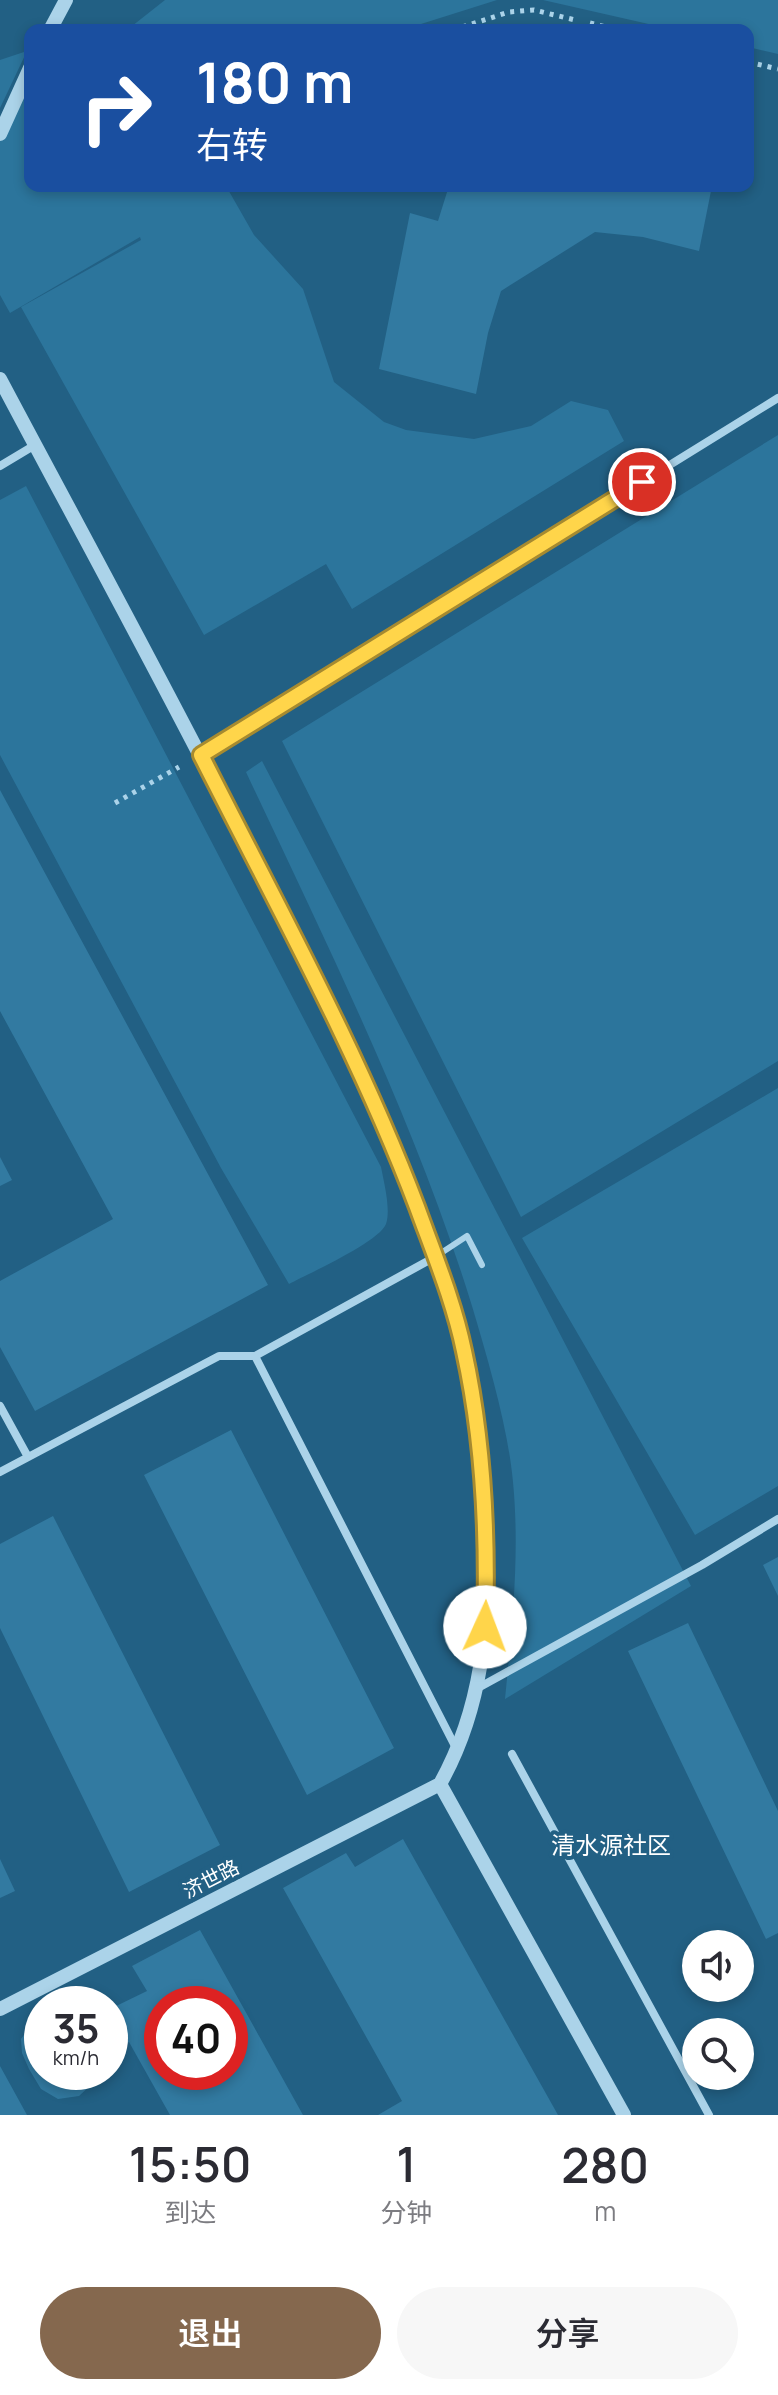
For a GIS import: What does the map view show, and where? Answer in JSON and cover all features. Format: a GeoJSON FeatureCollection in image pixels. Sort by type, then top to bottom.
{"type":"FeatureCollection","features":[{"type":"Feature","properties":{"kind":"street"},"geometry":{"type":"LineString","coordinates":[[53,24],[66,0]]}},
{"type":"Feature","properties":{"kind":"street"},"geometry":{"type":"LineString","coordinates":[[0,134],[24,81]]}},
{"type":"Feature","properties":{"kind":"street"},"geometry":{"type":"LineString","coordinates":[[0,379],[201,755],[358,1066],[399,1161],[435,1257],[464,1349],[477,1426],[487,1565],[485,1627],[478,1688],[458,1752],[440,1784],[624,2115]]}},
{"type":"Feature","properties":{"kind":"street"},"geometry":{"type":"LineString","coordinates":[[201,755],[778,398]]}},
{"type":"Feature","properties":{"kind":"street"},"geometry":{"type":"LineString","coordinates":[[0,466],[35,445]]}},
{"type":"Feature","properties":{"kind":"street"},"geometry":{"type":"LineString","coordinates":[[0,1472],[219,1356],[255,1356],[435,1257]]}},
{"type":"Feature","properties":{"kind":"street"},"geometry":{"type":"LineString","coordinates":[[255,1356],[458,1752]]}},
{"type":"Feature","properties":{"kind":"street"},"geometry":{"type":"LineString","coordinates":[[0,1406],[28,1457]]}},
{"type":"Feature","properties":{"kind":"street"},"geometry":{"type":"LineString","coordinates":[[478,1688],[702,1565],[778,1519]]}},
{"type":"Feature","properties":{"kind":"street"},"geometry":{"type":"LineString","coordinates":[[512,1754],[709,2115]]}},
{"type":"Feature","properties":{"kind":"street","name":"济世路"},"geometry":{"type":"LineString","coordinates":[[0,2009],[440,1784]]}},
{"type":"Feature","properties":{"kind":"lane"},"geometry":{"type":"LineString","coordinates":[[435,1257],[467,1236],[482,1265]]}},
{"type":"Feature","properties":{"kind":"path"},"geometry":{"type":"LineString","coordinates":[[472,24],[509,12],[534,10],[575,20]]}},
{"type":"Feature","properties":{"kind":"path"},"geometry":{"type":"LineString","coordinates":[[754,63],[778,69]]}},
{"type":"Feature","properties":{"kind":"path"},"geometry":{"type":"LineString","coordinates":[[115,803],[201,755]]}},
{"type":"Feature","properties":{"kind":"shaded area"},"geometry":{"type":"Polygon","coordinates":[[[165,0],[497,0],[421,24],[135,24],[165,0]]]}},
{"type":"Feature","properties":{"kind":"shaded area"},"geometry":{"type":"Polygon","coordinates":[[[543,0],[778,0],[778,54],[754,48],[754,24],[649,24],[543,0]]]}},
{"type":"Feature","properties":{"kind":"shaded area"},"geometry":{"type":"Polygon","coordinates":[[[24,52],[0,108],[0,60],[24,52]]]}},
{"type":"Feature","properties":{"kind":"shaded area"},"geometry":{"type":"Polygon","coordinates":[[[24,96],[24,192],[229,192],[254,235],[303,289],[334,382],[384,422],[406,430],[474,439],[531,426],[571,401],[608,410],[624,441],[352,609],[326,564],[204,635],[21,307],[141,240],[140,237],[10,313],[0,295],[0,128],[16,102],[24,96]]]}},
{"type":"Feature","properties":{"kind":"shaded area"},"geometry":{"type":"Polygon","coordinates":[[[778,435],[778,1061],[521,1217],[282,741],[778,435]]]}},
{"type":"Feature","properties":{"kind":"shaded area"},"geometry":{"type":"Polygon","coordinates":[[[26,486],[381,1167],[388,1211],[386,1224],[381,1231],[371,1240],[289,1284],[221,1168],[0,755],[0,500],[26,486]]]}},
{"type":"Feature","properties":{"kind":"shaded area"},"geometry":{"type":"Polygon","coordinates":[[[262,761],[691,1586],[505,1699],[516,1537],[510,1461],[497,1394],[449,1237],[397,1102],[339,969],[246,772],[262,761]]]}},
{"type":"Feature","properties":{"kind":"shaded area"},"geometry":{"type":"Polygon","coordinates":[[[778,1088],[778,1486],[695,1535],[522,1238],[778,1088]]]}},
{"type":"Feature","properties":{"kind":"building"},"geometry":{"type":"Polygon","coordinates":[[[447,192],[711,192],[699,251],[643,237],[595,232],[501,291],[488,333],[476,394],[379,369],[410,213],[438,221],[447,192]]]}},
{"type":"Feature","properties":{"kind":"building"},"geometry":{"type":"Polygon","coordinates":[[[0,790],[268,1285],[35,1411],[0,1347],[0,1281],[113,1219],[0,1011],[0,790]]]}},
{"type":"Feature","properties":{"kind":"building"},"geometry":{"type":"Polygon","coordinates":[[[0,1157],[12,1180],[0,1186],[0,1157]]]}},
{"type":"Feature","properties":{"kind":"building"},"geometry":{"type":"Polygon","coordinates":[[[231,1430],[394,1748],[307,1795],[144,1475],[231,1430]]]}},
{"type":"Feature","properties":{"kind":"building"},"geometry":{"type":"Polygon","coordinates":[[[53,1516],[220,1845],[129,1892],[0,1628],[0,1544],[53,1516]]]}},
{"type":"Feature","properties":{"kind":"building"},"geometry":{"type":"Polygon","coordinates":[[[778,1557],[778,1596],[763,1565],[778,1557]]]}},
{"type":"Feature","properties":{"kind":"building"},"geometry":{"type":"Polygon","coordinates":[[[688,1623],[778,1811],[778,1933],[766,1939],[628,1651],[688,1623]]]}},
{"type":"Feature","properties":{"kind":"building"},"geometry":{"type":"Polygon","coordinates":[[[403,1839],[558,2115],[378,2115],[402,2101],[283,1888],[346,1853],[355,1867],[403,1839]]]}},
{"type":"Feature","properties":{"kind":"building"},"geometry":{"type":"Polygon","coordinates":[[[0,1859],[15,1891],[0,1898],[0,1859]]]}},
{"type":"Feature","properties":{"kind":"building"},"geometry":{"type":"Polygon","coordinates":[[[200,1930],[231,1986],[144,1986],[132,1966],[200,1930]]]}},
{"type":"Feature","properties":{"kind":"building"},"geometry":{"type":"Polygon","coordinates":[[[144,1992],[144,2069],[128,2043],[128,2000],[144,1992]]]}},
{"type":"Feature","properties":{"kind":"building"},"geometry":{"type":"Polygon","coordinates":[[[248,2016],[303,2115],[170,2115],[156,2090],[248,2090],[248,2016]]]}},
{"type":"Feature","properties":{"kind":"building"},"geometry":{"type":"Polygon","coordinates":[[[24,2035],[24,2058],[22,2053],[21,2039],[24,2035]]]}},
{"type":"Feature","properties":{"kind":"building"},"geometry":{"type":"Polygon","coordinates":[[[0,2066],[27,2115],[0,2115],[0,2066]]]}},
{"type":"Feature","properties":{"kind":"building"},"geometry":{"type":"Polygon","coordinates":[[[43,2090],[85,2090],[79,2096],[58,2099],[43,2090]]]}},
{"type":"Feature","properties":{"kind":"district","name":"清水源社区"},"geometry":{"type":"Point","coordinates":[611,1846]}},
{"type":"Feature","properties":{"kind":"route"},"geometry":{"type":"LineString","coordinates":[[485,1627],[487,1565],[477,1426],[464,1349],[435,1257],[399,1161],[358,1066],[201,755],[642,482]]}}]}
